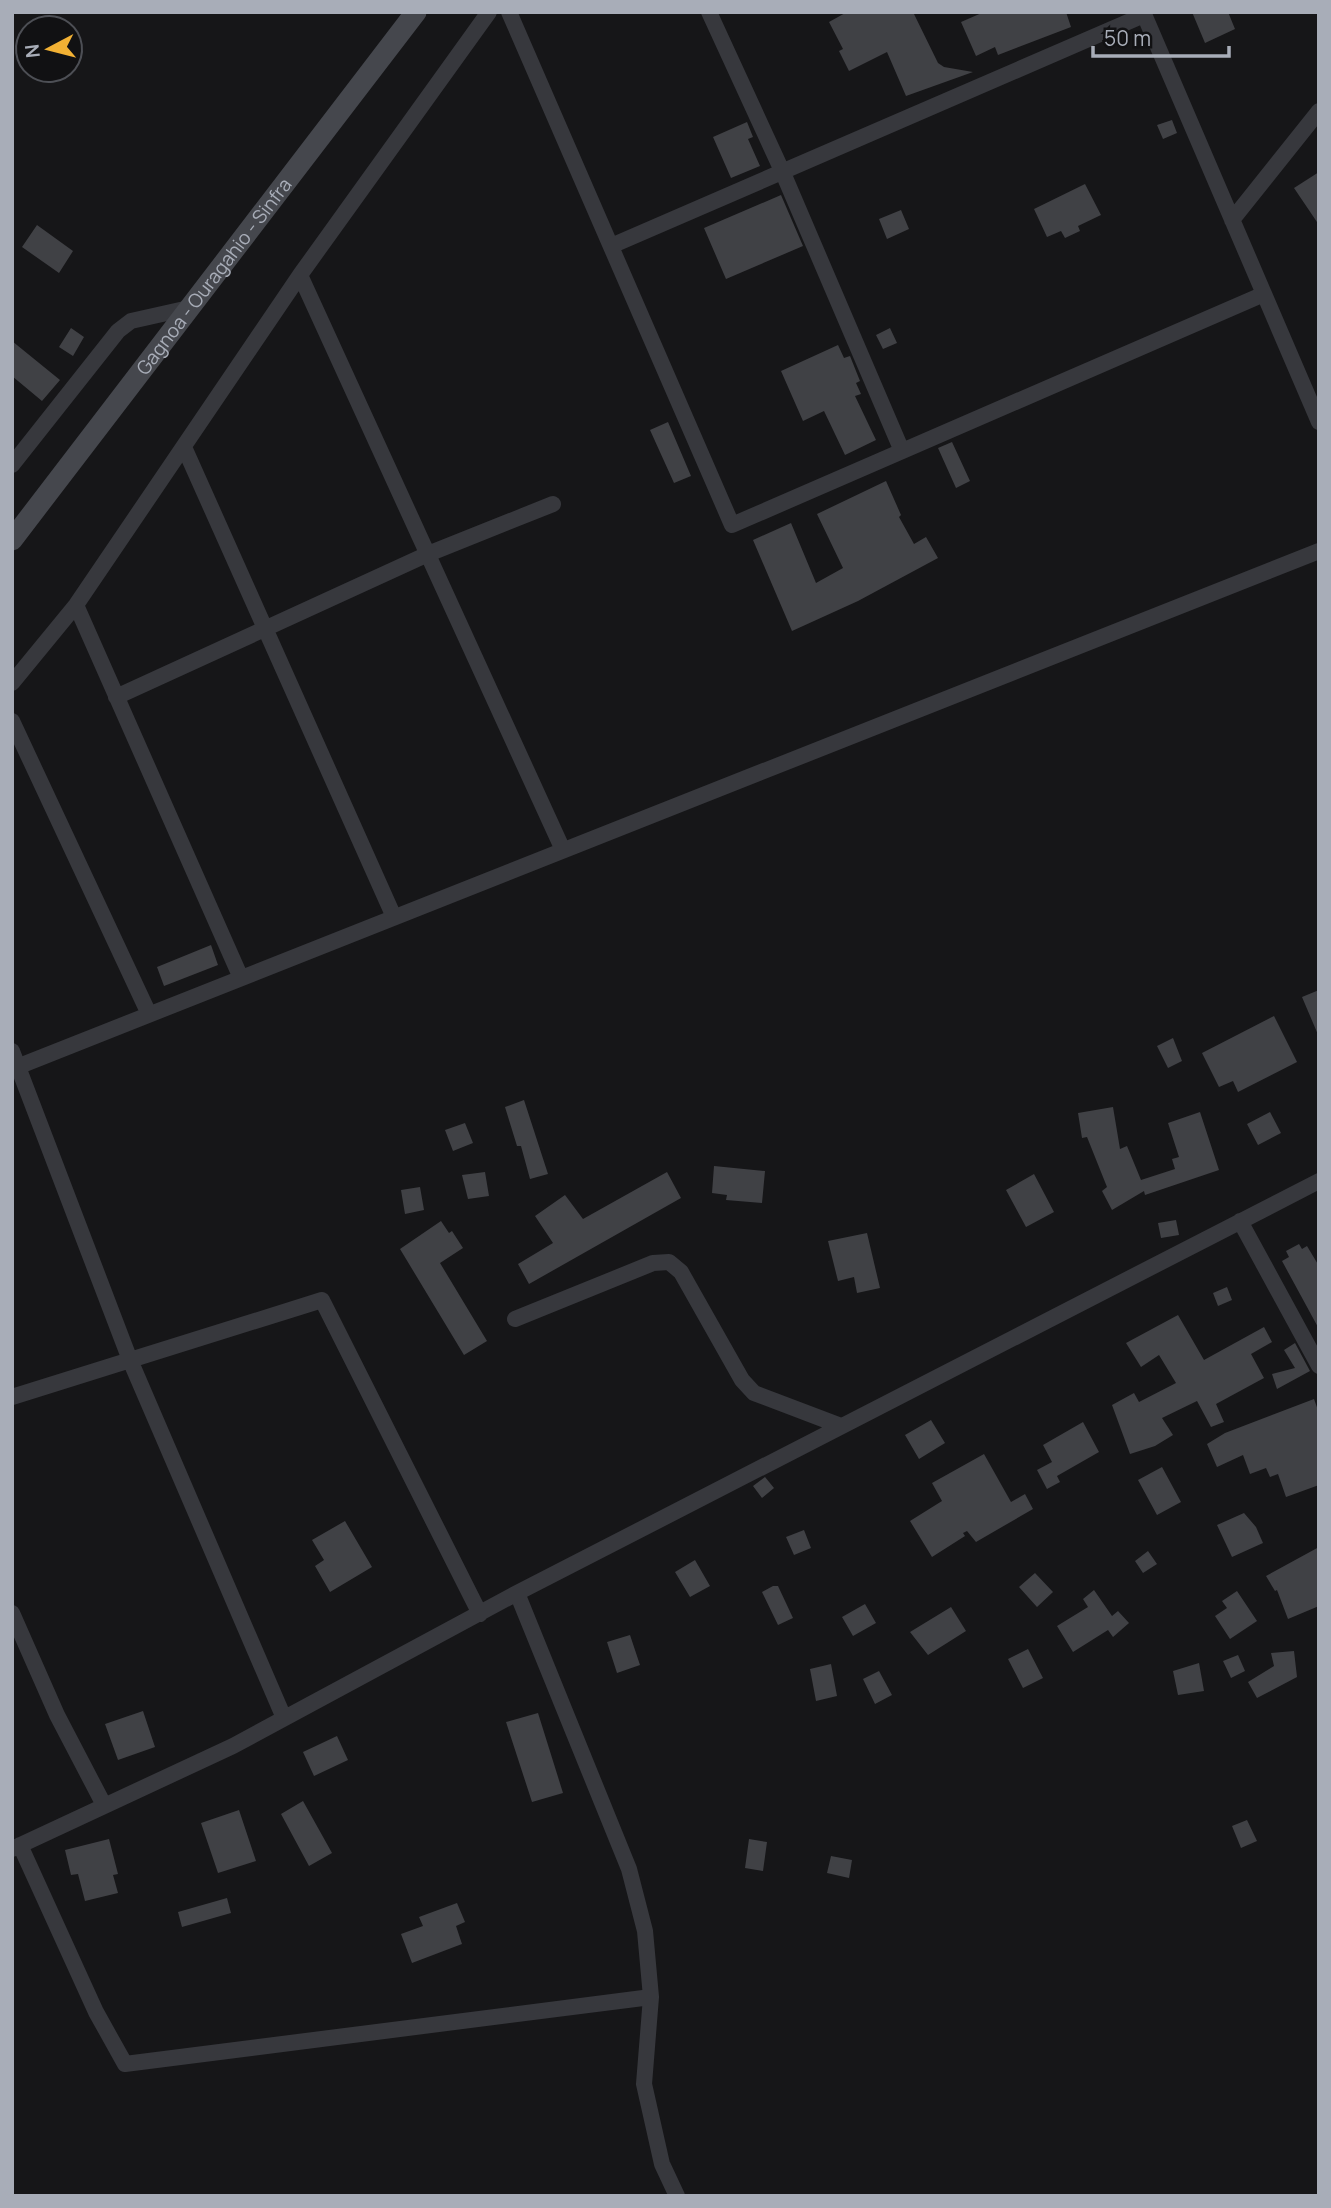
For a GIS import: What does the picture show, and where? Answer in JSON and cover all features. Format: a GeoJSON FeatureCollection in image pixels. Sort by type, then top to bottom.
{"type":"FeatureCollection","features":[{"type":"Feature","properties":{"kind":"main road","name":"Gagnoa - Ouragahio - Sinfra"},"geometry":{"type":"LineString","coordinates":[[12,540],[416,12]]}},
{"type":"Feature","properties":{"kind":"street"},"geometry":{"type":"LineString","coordinates":[[12,683],[76,605],[300,275],[489,12]]}},
{"type":"Feature","properties":{"kind":"street"},"geometry":{"type":"LineString","coordinates":[[509,12],[732,525],[1264,294]]}},
{"type":"Feature","properties":{"kind":"street"},"geometry":{"type":"LineString","coordinates":[[709,12],[783,173],[902,451]]}},
{"type":"Feature","properties":{"kind":"street"},"geometry":{"type":"LineString","coordinates":[[611,246],[783,173],[1143,13],[1319,422]]}},
{"type":"Feature","properties":{"kind":"street"},"geometry":{"type":"LineString","coordinates":[[1232,220],[1319,111]]}},
{"type":"Feature","properties":{"kind":"street"},"geometry":{"type":"LineString","coordinates":[[300,275],[563,850]]}},
{"type":"Feature","properties":{"kind":"street"},"geometry":{"type":"LineString","coordinates":[[12,465],[118,331],[131,321],[190,308]]}},
{"type":"Feature","properties":{"kind":"street"},"geometry":{"type":"LineString","coordinates":[[184,447],[394,917]]}},
{"type":"Feature","properties":{"kind":"street"},"geometry":{"type":"LineString","coordinates":[[116,697],[428,554],[553,504]]}},
{"type":"Feature","properties":{"kind":"street"},"geometry":{"type":"LineString","coordinates":[[15,1068],[1319,551]]}},
{"type":"Feature","properties":{"kind":"street"},"geometry":{"type":"LineString","coordinates":[[76,605],[241,978]]}},
{"type":"Feature","properties":{"kind":"street"},"geometry":{"type":"LineString","coordinates":[[12,721],[149,1014]]}},
{"type":"Feature","properties":{"kind":"street"},"geometry":{"type":"LineString","coordinates":[[12,1051],[15,1068],[130,1360],[284,1718]]}},
{"type":"Feature","properties":{"kind":"street"},"geometry":{"type":"LineString","coordinates":[[651,1997],[125,2064],[96,2012],[16,1847],[233,1746],[517,1593],[1319,1181]]}},
{"type":"Feature","properties":{"kind":"street"},"geometry":{"type":"LineString","coordinates":[[1240,1221],[1319,1366]]}},
{"type":"Feature","properties":{"kind":"street"},"geometry":{"type":"LineString","coordinates":[[515,1319],[653,1263],[669,1262],[681,1272],[742,1380],[754,1393],[841,1426]]}},
{"type":"Feature","properties":{"kind":"street"},"geometry":{"type":"LineString","coordinates":[[12,1397],[322,1300],[481,1614]]}},
{"type":"Feature","properties":{"kind":"street"},"geometry":{"type":"LineString","coordinates":[[517,1593],[629,1869],[645,1931],[651,1997],[644,2084],[662,2164],[677,2196]]}},
{"type":"Feature","properties":{"kind":"street"},"geometry":{"type":"LineString","coordinates":[[12,1613],[57,1714],[104,1805]]}},
{"type":"Feature","properties":{"kind":"building"},"geometry":{"type":"Polygon","coordinates":[[[847,12],[913,12],[938,63],[944,67],[973,72],[906,96],[887,52],[849,71],[839,51],[843,49],[829,22],[847,12]]]}},
{"type":"Feature","properties":{"kind":"building"},"geometry":{"type":"Polygon","coordinates":[[[984,12],[1066,12],[1071,27],[998,55],[995,47],[976,56],[961,22],[984,12]]]}},
{"type":"Feature","properties":{"kind":"building"},"geometry":{"type":"Polygon","coordinates":[[[1192,12],[1228,12],[1235,29],[1205,43],[1192,12]]]}},
{"type":"Feature","properties":{"kind":"building"},"geometry":{"type":"Polygon","coordinates":[[[1172,120],[1177,133],[1163,139],[1157,125],[1172,120]]]}},
{"type":"Feature","properties":{"kind":"building"},"geometry":{"type":"Polygon","coordinates":[[[747,122],[753,137],[748,139],[760,166],[731,178],[713,137],[747,122]]]}},
{"type":"Feature","properties":{"kind":"building"},"geometry":{"type":"Polygon","coordinates":[[[1319,172],[1319,225],[1294,188],[1319,172]]]}},
{"type":"Feature","properties":{"kind":"building"},"geometry":{"type":"Polygon","coordinates":[[[1085,184],[1101,215],[1078,226],[1080,231],[1065,238],[1061,231],[1047,237],[1034,209],[1085,184]]]}},
{"type":"Feature","properties":{"kind":"building"},"geometry":{"type":"Polygon","coordinates":[[[781,195],[803,246],[726,279],[704,228],[781,195]]]}},
{"type":"Feature","properties":{"kind":"building"},"geometry":{"type":"Polygon","coordinates":[[[901,210],[909,229],[887,239],[879,219],[901,210]]]}},
{"type":"Feature","properties":{"kind":"building"},"geometry":{"type":"Polygon","coordinates":[[[37,225],[73,251],[59,273],[22,247],[37,225]]]}},
{"type":"Feature","properties":{"kind":"building"},"geometry":{"type":"Polygon","coordinates":[[[71,328],[84,337],[73,356],[59,347],[71,328]]]}},
{"type":"Feature","properties":{"kind":"building"},"geometry":{"type":"Polygon","coordinates":[[[890,328],[897,343],[883,349],[876,335],[890,328]]]}},
{"type":"Feature","properties":{"kind":"building"},"geometry":{"type":"Polygon","coordinates":[[[12,341],[60,380],[42,401],[12,376],[12,341]]]}},
{"type":"Feature","properties":{"kind":"building"},"geometry":{"type":"Polygon","coordinates":[[[838,345],[844,358],[850,356],[860,381],[856,383],[861,394],[855,396],[876,440],[845,455],[824,411],[803,421],[781,371],[838,345]]]}},
{"type":"Feature","properties":{"kind":"building"},"geometry":{"type":"Polygon","coordinates":[[[668,422],[691,476],[674,483],[650,430],[668,422]]]}},
{"type":"Feature","properties":{"kind":"building"},"geometry":{"type":"Polygon","coordinates":[[[952,442],[970,481],[956,488],[938,448],[952,442]]]}},
{"type":"Feature","properties":{"kind":"building"},"geometry":{"type":"Polygon","coordinates":[[[886,481],[901,515],[899,517],[914,544],[926,537],[938,558],[858,601],[792,631],[753,540],[791,523],[816,583],[843,568],[817,514],[886,481]]]}},
{"type":"Feature","properties":{"kind":"building"},"geometry":{"type":"Polygon","coordinates":[[[211,945],[218,965],[164,986],[157,967],[211,945]]]}},
{"type":"Feature","properties":{"kind":"building"},"geometry":{"type":"Polygon","coordinates":[[[1319,990],[1319,1037],[1302,997],[1319,990]]]}},
{"type":"Feature","properties":{"kind":"building"},"geometry":{"type":"Polygon","coordinates":[[[1274,1016],[1297,1062],[1238,1092],[1233,1081],[1219,1087],[1202,1053],[1274,1016]]]}},
{"type":"Feature","properties":{"kind":"building"},"geometry":{"type":"Polygon","coordinates":[[[1173,1038],[1182,1061],[1168,1068],[1157,1046],[1173,1038]]]}},
{"type":"Feature","properties":{"kind":"building"},"geometry":{"type":"Polygon","coordinates":[[[524,1100],[548,1174],[530,1179],[521,1146],[517,1146],[505,1107],[524,1100]]]}},
{"type":"Feature","properties":{"kind":"building"},"geometry":{"type":"Polygon","coordinates":[[[1113,1107],[1120,1149],[1127,1146],[1141,1180],[1175,1169],[1172,1159],[1179,1157],[1168,1123],[1200,1112],[1219,1170],[1145,1195],[1144,1191],[1112,1210],[1102,1191],[1107,1187],[1087,1137],[1082,1138],[1078,1113],[1113,1107]]]}},
{"type":"Feature","properties":{"kind":"building"},"geometry":{"type":"Polygon","coordinates":[[[1270,1112],[1281,1133],[1258,1145],[1247,1124],[1270,1112]]]}},
{"type":"Feature","properties":{"kind":"building"},"geometry":{"type":"Polygon","coordinates":[[[465,1123],[473,1143],[453,1151],[445,1130],[465,1123]]]}},
{"type":"Feature","properties":{"kind":"building"},"geometry":{"type":"Polygon","coordinates":[[[714,1166],[765,1171],[762,1203],[726,1200],[727,1195],[712,1193],[714,1166]]]}},
{"type":"Feature","properties":{"kind":"building"},"geometry":{"type":"Polygon","coordinates":[[[485,1172],[489,1196],[468,1199],[462,1175],[485,1172]]]}},
{"type":"Feature","properties":{"kind":"building"},"geometry":{"type":"Polygon","coordinates":[[[667,1172],[681,1198],[529,1284],[518,1264],[553,1243],[535,1216],[565,1195],[583,1219],[667,1172]]]}},
{"type":"Feature","properties":{"kind":"building"},"geometry":{"type":"Polygon","coordinates":[[[1034,1174],[1054,1212],[1026,1227],[1006,1190],[1034,1174]]]}},
{"type":"Feature","properties":{"kind":"building"},"geometry":{"type":"Polygon","coordinates":[[[420,1187],[424,1210],[405,1214],[401,1190],[420,1187]]]}},
{"type":"Feature","properties":{"kind":"building"},"geometry":{"type":"Polygon","coordinates":[[[1176,1220],[1179,1235],[1161,1238],[1158,1223],[1176,1220]]]}},
{"type":"Feature","properties":{"kind":"building"},"geometry":{"type":"Polygon","coordinates":[[[441,1221],[449,1233],[452,1231],[463,1248],[440,1263],[487,1341],[464,1355],[400,1249],[441,1221]]]}},
{"type":"Feature","properties":{"kind":"building"},"geometry":{"type":"Polygon","coordinates":[[[867,1233],[880,1288],[857,1293],[854,1277],[838,1281],[828,1241],[867,1233]]]}},
{"type":"Feature","properties":{"kind":"building"},"geometry":{"type":"Polygon","coordinates":[[[1299,1244],[1302,1249],[1307,1246],[1319,1266],[1319,1329],[1282,1261],[1289,1257],[1286,1251],[1299,1244]]]}},
{"type":"Feature","properties":{"kind":"building"},"geometry":{"type":"Polygon","coordinates":[[[1227,1287],[1232,1300],[1218,1306],[1213,1293],[1227,1287]]]}},
{"type":"Feature","properties":{"kind":"building"},"geometry":{"type":"Polygon","coordinates":[[[1178,1315],[1204,1360],[1264,1327],[1272,1342],[1251,1354],[1264,1378],[1216,1404],[1224,1422],[1211,1427],[1197,1401],[1162,1418],[1173,1435],[1155,1446],[1130,1454],[1112,1405],[1134,1393],[1139,1402],[1176,1383],[1159,1355],[1141,1367],[1126,1343],[1178,1315]]]}},
{"type":"Feature","properties":{"kind":"building"},"geometry":{"type":"Polygon","coordinates":[[[1295,1343],[1310,1371],[1277,1389],[1272,1374],[1295,1368],[1284,1350],[1295,1343]]]}},
{"type":"Feature","properties":{"kind":"building"},"geometry":{"type":"Polygon","coordinates":[[[1314,1399],[1319,1413],[1319,1485],[1286,1497],[1278,1474],[1270,1477],[1266,1468],[1250,1474],[1243,1455],[1217,1467],[1207,1444],[1225,1433],[1314,1399]]]}},
{"type":"Feature","properties":{"kind":"building"},"geometry":{"type":"Polygon","coordinates":[[[931,1420],[945,1443],[919,1459],[905,1435],[931,1420]]]}},
{"type":"Feature","properties":{"kind":"building"},"geometry":{"type":"Polygon","coordinates":[[[1083,1422],[1099,1452],[1057,1476],[1060,1482],[1047,1489],[1037,1470],[1052,1462],[1043,1445],[1083,1422]]]}},
{"type":"Feature","properties":{"kind":"building"},"geometry":{"type":"Polygon","coordinates":[[[984,1454],[1011,1502],[1025,1494],[1033,1509],[976,1542],[967,1531],[963,1533],[965,1536],[932,1557],[910,1521],[942,1501],[932,1483],[984,1454]]]}},
{"type":"Feature","properties":{"kind":"building"},"geometry":{"type":"Polygon","coordinates":[[[1162,1467],[1181,1502],[1157,1515],[1138,1480],[1162,1467]]]}},
{"type":"Feature","properties":{"kind":"building"},"geometry":{"type":"Polygon","coordinates":[[[765,1477],[774,1488],[762,1498],[753,1486],[765,1477]]]}},
{"type":"Feature","properties":{"kind":"building"},"geometry":{"type":"Polygon","coordinates":[[[1244,1513],[1256,1527],[1263,1543],[1232,1557],[1217,1525],[1244,1513]]]}},
{"type":"Feature","properties":{"kind":"building"},"geometry":{"type":"Polygon","coordinates":[[[345,1521],[372,1567],[330,1592],[315,1566],[324,1560],[312,1540],[345,1521]]]}},
{"type":"Feature","properties":{"kind":"building"},"geometry":{"type":"Polygon","coordinates":[[[804,1530],[811,1548],[794,1555],[786,1537],[804,1530]]]}},
{"type":"Feature","properties":{"kind":"building"},"geometry":{"type":"Polygon","coordinates":[[[1319,1547],[1319,1606],[1288,1619],[1277,1590],[1275,1591],[1266,1576],[1319,1547]]]}},
{"type":"Feature","properties":{"kind":"building"},"geometry":{"type":"Polygon","coordinates":[[[1148,1551],[1157,1564],[1143,1573],[1135,1561],[1148,1551]]]}},
{"type":"Feature","properties":{"kind":"building"},"geometry":{"type":"Polygon","coordinates":[[[695,1560],[710,1586],[690,1597],[675,1572],[695,1560]]]}},
{"type":"Feature","properties":{"kind":"building"},"geometry":{"type":"Polygon","coordinates":[[[1035,1573],[1053,1592],[1037,1607],[1019,1587],[1035,1573]]]}},
{"type":"Feature","properties":{"kind":"building"},"geometry":{"type":"Polygon","coordinates":[[[778,1586],[793,1618],[778,1625],[762,1592],[778,1586]]]}},
{"type":"Feature","properties":{"kind":"building"},"geometry":{"type":"Polygon","coordinates":[[[1094,1590],[1112,1616],[1118,1611],[1129,1623],[1113,1637],[1108,1630],[1073,1652],[1057,1626],[1088,1607],[1083,1599],[1094,1590]]]}},
{"type":"Feature","properties":{"kind":"building"},"geometry":{"type":"Polygon","coordinates":[[[1237,1591],[1257,1621],[1230,1639],[1215,1616],[1227,1608],[1222,1601],[1237,1591]]]}},
{"type":"Feature","properties":{"kind":"building"},"geometry":{"type":"Polygon","coordinates":[[[865,1604],[876,1623],[853,1636],[842,1617],[865,1604]]]}},
{"type":"Feature","properties":{"kind":"building"},"geometry":{"type":"Polygon","coordinates":[[[951,1607],[966,1631],[928,1655],[910,1632],[951,1607]]]}},
{"type":"Feature","properties":{"kind":"building"},"geometry":{"type":"Polygon","coordinates":[[[630,1635],[640,1665],[617,1673],[607,1642],[630,1635]]]}},
{"type":"Feature","properties":{"kind":"building"},"geometry":{"type":"Polygon","coordinates":[[[1028,1649],[1043,1678],[1023,1688],[1008,1659],[1028,1649]]]}},
{"type":"Feature","properties":{"kind":"building"},"geometry":{"type":"Polygon","coordinates":[[[1294,1651],[1297,1677],[1257,1698],[1248,1682],[1274,1666],[1271,1653],[1294,1651]]]}},
{"type":"Feature","properties":{"kind":"building"},"geometry":{"type":"Polygon","coordinates":[[[1238,1655],[1245,1671],[1231,1678],[1223,1661],[1238,1655]]]}},
{"type":"Feature","properties":{"kind":"building"},"geometry":{"type":"Polygon","coordinates":[[[1199,1663],[1204,1691],[1178,1695],[1173,1671],[1199,1663]]]}},
{"type":"Feature","properties":{"kind":"building"},"geometry":{"type":"Polygon","coordinates":[[[831,1664],[837,1696],[816,1701],[810,1669],[831,1664]]]}},
{"type":"Feature","properties":{"kind":"building"},"geometry":{"type":"Polygon","coordinates":[[[879,1671],[892,1695],[875,1704],[863,1679],[879,1671]]]}},
{"type":"Feature","properties":{"kind":"building"},"geometry":{"type":"Polygon","coordinates":[[[143,1711],[155,1747],[118,1760],[105,1724],[143,1711]]]}},
{"type":"Feature","properties":{"kind":"building"},"geometry":{"type":"Polygon","coordinates":[[[538,1713],[563,1793],[532,1802],[506,1722],[538,1713]]]}},
{"type":"Feature","properties":{"kind":"building"},"geometry":{"type":"Polygon","coordinates":[[[337,1736],[348,1760],[314,1776],[303,1752],[337,1736]]]}},
{"type":"Feature","properties":{"kind":"building"},"geometry":{"type":"Polygon","coordinates":[[[303,1801],[332,1853],[309,1866],[281,1814],[303,1801]]]}},
{"type":"Feature","properties":{"kind":"building"},"geometry":{"type":"Polygon","coordinates":[[[239,1810],[256,1861],[218,1873],[201,1823],[239,1810]]]}},
{"type":"Feature","properties":{"kind":"building"},"geometry":{"type":"Polygon","coordinates":[[[1247,1820],[1257,1841],[1241,1848],[1232,1826],[1247,1820]]]}},
{"type":"Feature","properties":{"kind":"building"},"geometry":{"type":"Polygon","coordinates":[[[109,1839],[118,1874],[113,1875],[118,1893],[85,1901],[78,1874],[71,1875],[65,1850],[109,1839]]]}},
{"type":"Feature","properties":{"kind":"building"},"geometry":{"type":"Polygon","coordinates":[[[749,1839],[767,1842],[763,1871],[745,1868],[749,1839]]]}},
{"type":"Feature","properties":{"kind":"building"},"geometry":{"type":"Polygon","coordinates":[[[831,1856],[852,1860],[849,1878],[827,1873],[831,1856]]]}},
{"type":"Feature","properties":{"kind":"building"},"geometry":{"type":"Polygon","coordinates":[[[227,1898],[231,1913],[182,1927],[178,1912],[227,1898]]]}},
{"type":"Feature","properties":{"kind":"building"},"geometry":{"type":"Polygon","coordinates":[[[457,1903],[465,1922],[456,1926],[462,1944],[412,1963],[401,1934],[423,1926],[419,1917],[457,1903]]]}}]}
